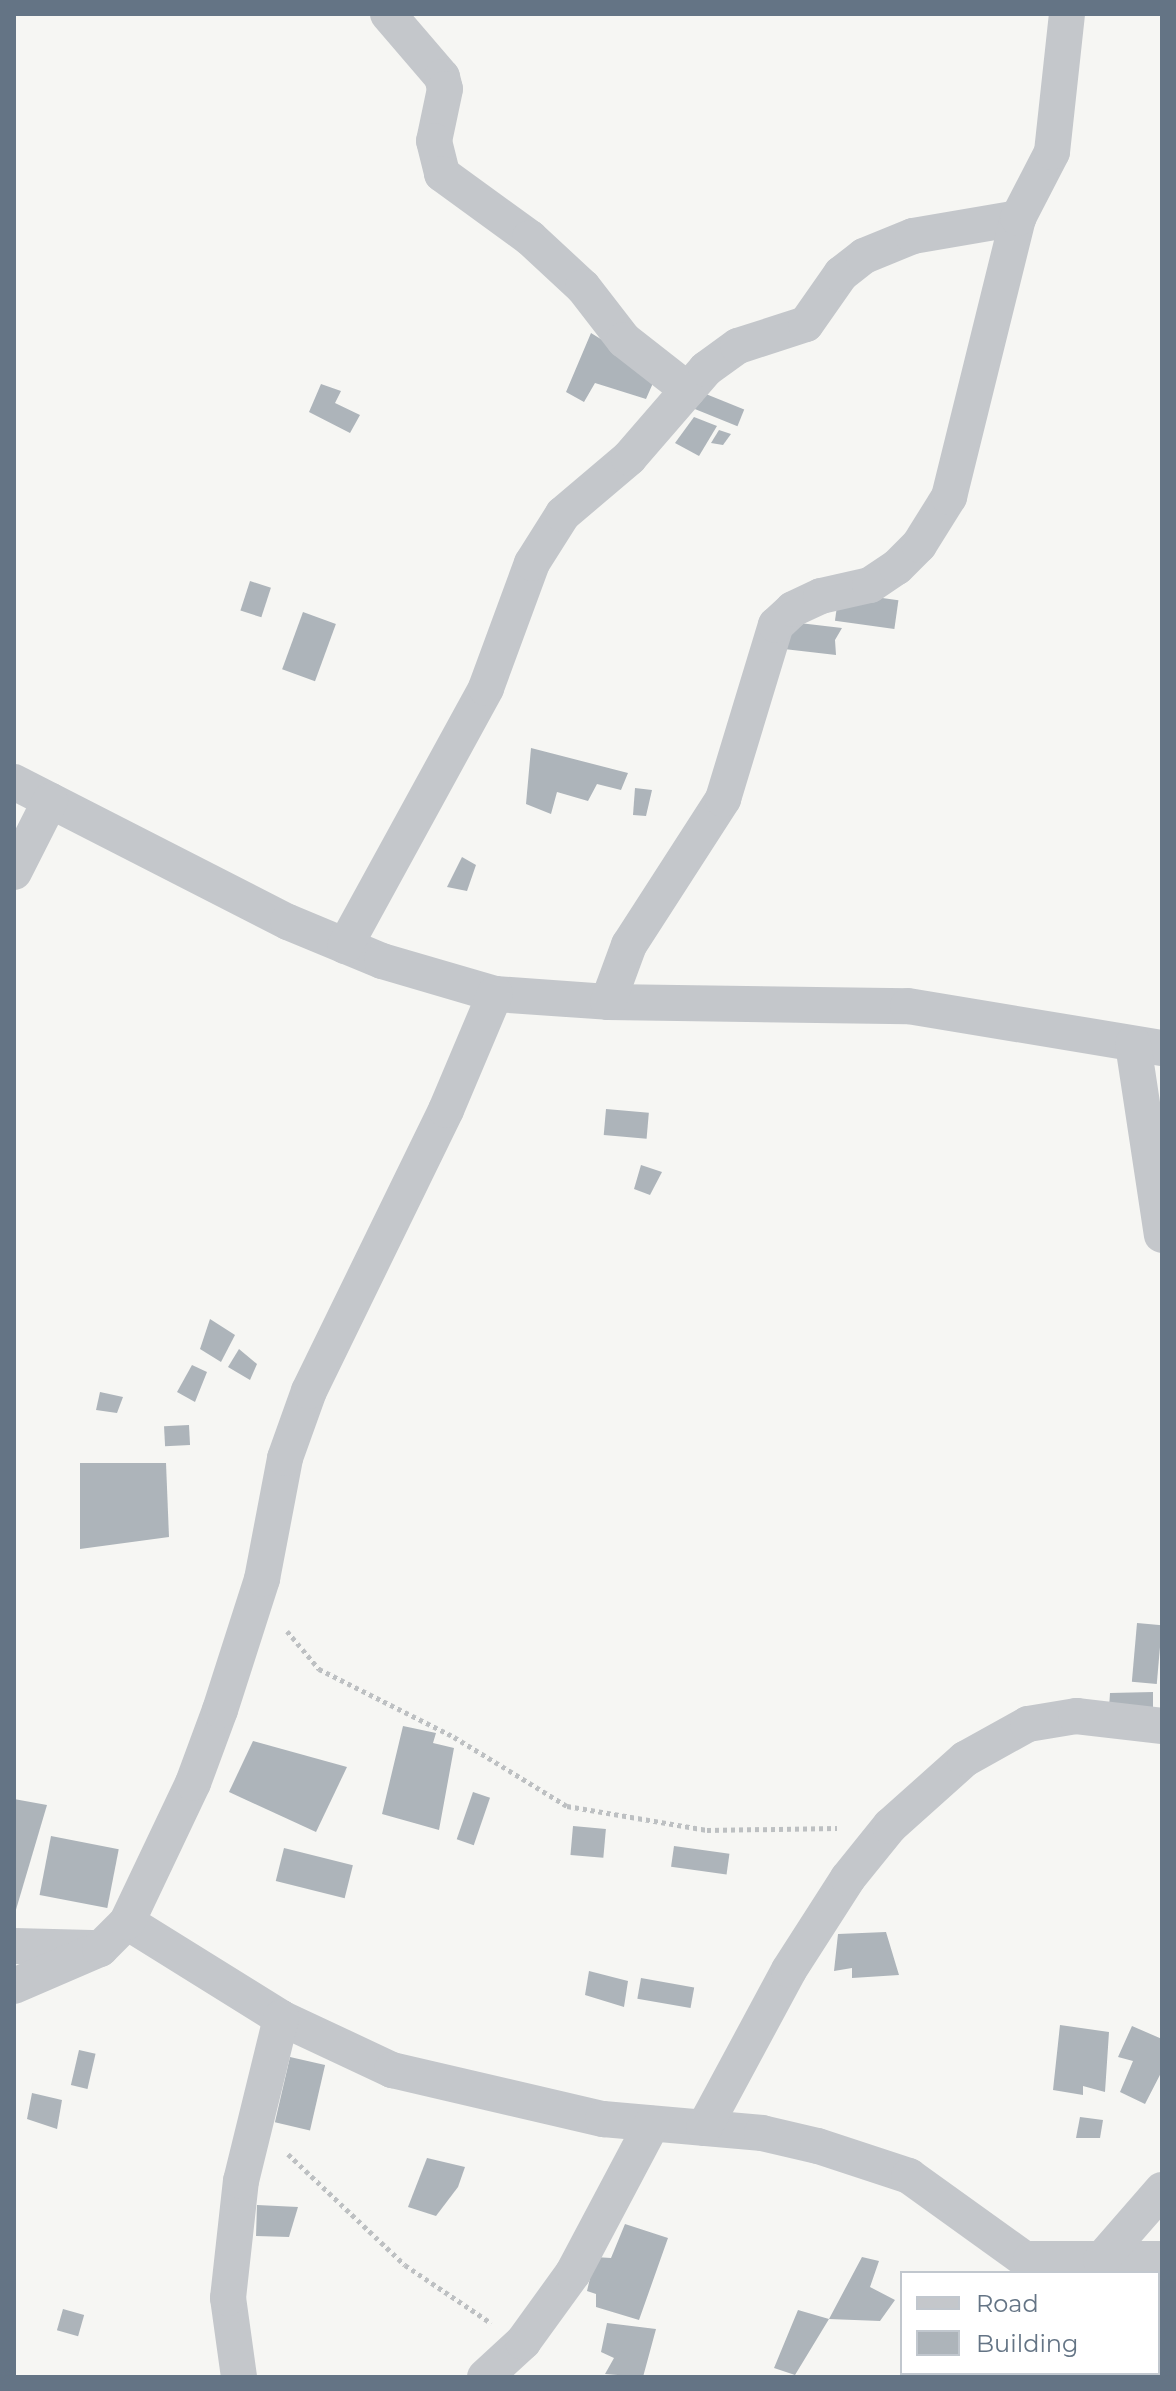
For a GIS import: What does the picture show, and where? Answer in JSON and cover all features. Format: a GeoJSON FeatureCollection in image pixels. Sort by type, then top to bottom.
{"type":"FeatureCollection","features":[{"type":"Feature","properties":{"kind":"street"},"geometry":{"type":"LineString","coordinates":[[388,14],[442,77],[445,89],[434,141],[442,174],[530,238],[583,287],[624,340],[688,390]]}},
{"type":"Feature","properties":{"kind":"street"},"geometry":{"type":"LineString","coordinates":[[608,1002],[629,945],[723,799],[776,625],[793,609],[821,596],[870,585],[897,567],[919,545],[949,497],[1018,218],[1052,152],[1067,14]]}},
{"type":"Feature","properties":{"kind":"street"},"geometry":{"type":"LineString","coordinates":[[345,946],[486,688],[532,563],[563,514],[629,458],[688,390],[738,346],[806,324],[841,274],[864,256],[913,236],[1018,218]]}},
{"type":"Feature","properties":{"kind":"street"},"geometry":{"type":"LineString","coordinates":[[14,782],[345,946],[495,994],[608,1002],[908,1006],[1147,1046],[1162,1235]]}},
{"type":"Feature","properties":{"kind":"street"},"geometry":{"type":"LineString","coordinates":[[14,872],[50,801]]}},
{"type":"Feature","properties":{"kind":"street"},"geometry":{"type":"LineString","coordinates":[[14,1986],[100,1949],[127,1922],[193,1783],[262,1579],[285,1458],[309,1391],[446,1110],[495,994]]}},
{"type":"Feature","properties":{"kind":"street"},"geometry":{"type":"LineString","coordinates":[[704,2128],[789,1970],[848,1878],[890,1826],[965,1759],[1028,1724],[1076,1716],[1162,1726]]}},
{"type":"Feature","properties":{"kind":"street"},"geometry":{"type":"LineString","coordinates":[[127,1922],[281,2018],[392,2070],[603,2119],[762,2133],[909,2176],[1038,2266],[1101,2260],[1162,2259]]}},
{"type":"Feature","properties":{"kind":"street"},"geometry":{"type":"LineString","coordinates":[[14,1946],[100,1949]]}},
{"type":"Feature","properties":{"kind":"street"},"geometry":{"type":"LineString","coordinates":[[239,2377],[228,2298],[252,2126],[281,2018]]}},
{"type":"Feature","properties":{"kind":"street"},"geometry":{"type":"LineString","coordinates":[[485,2377],[523,2342],[573,2273],[652,2124]]}},
{"type":"Feature","properties":{"kind":"street"},"geometry":{"type":"LineString","coordinates":[[1101,2260],[1162,2190]]}},
{"type":"Feature","properties":{"kind":"path"},"geometry":{"type":"LineString","coordinates":[[262,1579],[287,1631],[319,1669],[454,1737],[567,1806],[707,1830],[890,1826]]}},
{"type":"Feature","properties":{"kind":"path"},"geometry":{"type":"LineString","coordinates":[[252,2126],[338,2197],[405,2265],[523,2342]]}},
{"type":"Feature","properties":{"kind":"building"},"geometry":{"type":"Polygon","coordinates":[[[591,333],[657,374],[646,399],[595,383],[584,402],[566,392],[591,333]]]}},
{"type":"Feature","properties":{"kind":"building"},"geometry":{"type":"Polygon","coordinates":[[[321,384],[341,391],[335,403],[360,415],[350,433],[309,412],[321,384]]]}},
{"type":"Feature","properties":{"kind":"building"},"geometry":{"type":"Polygon","coordinates":[[[696,390],[744,409],[737,426],[689,407],[696,390]]]}},
{"type":"Feature","properties":{"kind":"building"},"geometry":{"type":"Polygon","coordinates":[[[694,417],[717,426],[699,456],[675,443],[694,417]]]}},
{"type":"Feature","properties":{"kind":"building"},"geometry":{"type":"Polygon","coordinates":[[[719,430],[731,434],[723,445],[711,443],[719,430]]]}},
{"type":"Feature","properties":{"kind":"building"},"geometry":{"type":"Polygon","coordinates":[[[250,581],[271,588],[261,617],[240,610],[250,581]]]}},
{"type":"Feature","properties":{"kind":"building"},"geometry":{"type":"Polygon","coordinates":[[[839,592],[898,600],[894,629],[835,621],[839,592]]]}},
{"type":"Feature","properties":{"kind":"building"},"geometry":{"type":"Polygon","coordinates":[[[303,612],[336,624],[315,681],[282,669],[303,612]]]}},
{"type":"Feature","properties":{"kind":"building"},"geometry":{"type":"Polygon","coordinates":[[[791,622],[842,628],[835,640],[836,655],[784,649],[791,622]]]}},
{"type":"Feature","properties":{"kind":"building"},"geometry":{"type":"Polygon","coordinates":[[[531,748],[628,773],[621,790],[597,784],[588,801],[557,792],[551,814],[526,804],[531,748]]]}},
{"type":"Feature","properties":{"kind":"building"},"geometry":{"type":"Polygon","coordinates":[[[635,788],[652,790],[646,816],[633,815],[635,788]]]}},
{"type":"Feature","properties":{"kind":"building"},"geometry":{"type":"Polygon","coordinates":[[[462,857],[476,865],[467,891],[447,887],[462,857]]]}},
{"type":"Feature","properties":{"kind":"building"},"geometry":{"type":"Polygon","coordinates":[[[606,1109],[649,1113],[647,1139],[604,1135],[606,1109]]]}},
{"type":"Feature","properties":{"kind":"building"},"geometry":{"type":"Polygon","coordinates":[[[641,1165],[662,1172],[650,1195],[634,1189],[641,1165]]]}},
{"type":"Feature","properties":{"kind":"building"},"geometry":{"type":"Polygon","coordinates":[[[210,1319],[235,1335],[221,1362],[200,1349],[210,1319]]]}},
{"type":"Feature","properties":{"kind":"building"},"geometry":{"type":"Polygon","coordinates":[[[239,1349],[257,1364],[250,1380],[228,1367],[239,1349]]]}},
{"type":"Feature","properties":{"kind":"building"},"geometry":{"type":"Polygon","coordinates":[[[192,1365],[207,1372],[195,1402],[177,1392],[192,1365]]]}},
{"type":"Feature","properties":{"kind":"building"},"geometry":{"type":"Polygon","coordinates":[[[100,1392],[123,1397],[117,1413],[96,1410],[100,1392]]]}},
{"type":"Feature","properties":{"kind":"building"},"geometry":{"type":"Polygon","coordinates":[[[189,1425],[190,1445],[165,1446],[164,1426],[189,1425]]]}},
{"type":"Feature","properties":{"kind":"building"},"geometry":{"type":"Polygon","coordinates":[[[80,1463],[166,1463],[169,1537],[80,1549],[80,1463]]]}},
{"type":"Feature","properties":{"kind":"building"},"geometry":{"type":"Polygon","coordinates":[[[1137,1623],[1162,1625],[1157,1684],[1132,1682],[1137,1623]]]}},
{"type":"Feature","properties":{"kind":"building"},"geometry":{"type":"Polygon","coordinates":[[[1153,1692],[1153,1710],[1109,1708],[1110,1693],[1153,1692]]]}},
{"type":"Feature","properties":{"kind":"building"},"geometry":{"type":"Polygon","coordinates":[[[403,1726],[436,1733],[433,1743],[454,1748],[439,1830],[382,1814],[403,1726]]]}},
{"type":"Feature","properties":{"kind":"building"},"geometry":{"type":"Polygon","coordinates":[[[253,1741],[347,1767],[316,1832],[229,1792],[253,1741]]]}},
{"type":"Feature","properties":{"kind":"building"},"geometry":{"type":"Polygon","coordinates":[[[473,1792],[490,1798],[474,1845],[457,1839],[473,1792]]]}},
{"type":"Feature","properties":{"kind":"building"},"geometry":{"type":"Polygon","coordinates":[[[14,1799],[47,1805],[15,1913],[14,1913],[14,1799]]]}},
{"type":"Feature","properties":{"kind":"building"},"geometry":{"type":"Polygon","coordinates":[[[573,1826],[606,1829],[603,1858],[570,1855],[573,1826]]]}},
{"type":"Feature","properties":{"kind":"building"},"geometry":{"type":"Polygon","coordinates":[[[51,1836],[119,1849],[107,1908],[40,1895],[51,1836]]]}},
{"type":"Feature","properties":{"kind":"building"},"geometry":{"type":"Polygon","coordinates":[[[674,1846],[729,1854],[727,1875],[671,1867],[674,1846]]]}},
{"type":"Feature","properties":{"kind":"building"},"geometry":{"type":"Polygon","coordinates":[[[284,1848],[353,1865],[345,1898],[276,1881],[284,1848]]]}},
{"type":"Feature","properties":{"kind":"building"},"geometry":{"type":"Polygon","coordinates":[[[886,1932],[899,1975],[852,1978],[852,1968],[834,1971],[838,1934],[886,1932]]]}},
{"type":"Feature","properties":{"kind":"building"},"geometry":{"type":"Polygon","coordinates":[[[589,1971],[628,1981],[624,2007],[585,1995],[589,1971]]]}},
{"type":"Feature","properties":{"kind":"building"},"geometry":{"type":"Polygon","coordinates":[[[641,1978],[694,1987],[691,2008],[637,1999],[641,1978]]]}},
{"type":"Feature","properties":{"kind":"building"},"geometry":{"type":"Polygon","coordinates":[[[1060,2025],[1109,2032],[1105,2092],[1083,2086],[1083,2095],[1053,2090],[1060,2025]]]}},
{"type":"Feature","properties":{"kind":"building"},"geometry":{"type":"Polygon","coordinates":[[[1132,2026],[1162,2039],[1162,2071],[1145,2104],[1120,2092],[1133,2061],[1118,2057],[1132,2026]]]}},
{"type":"Feature","properties":{"kind":"building"},"geometry":{"type":"Polygon","coordinates":[[[79,2050],[96,2054],[87,2089],[71,2085],[79,2050]]]}},
{"type":"Feature","properties":{"kind":"building"},"geometry":{"type":"Polygon","coordinates":[[[290,2057],[325,2065],[310,2130],[275,2122],[290,2057]]]}},
{"type":"Feature","properties":{"kind":"building"},"geometry":{"type":"Polygon","coordinates":[[[32,2093],[62,2100],[57,2129],[27,2119],[32,2093]]]}},
{"type":"Feature","properties":{"kind":"building"},"geometry":{"type":"Polygon","coordinates":[[[1080,2117],[1103,2120],[1100,2138],[1076,2138],[1080,2117]]]}},
{"type":"Feature","properties":{"kind":"building"},"geometry":{"type":"Polygon","coordinates":[[[427,2158],[465,2167],[458,2187],[436,2216],[408,2207],[427,2158]]]}},
{"type":"Feature","properties":{"kind":"building"},"geometry":{"type":"Polygon","coordinates":[[[257,2205],[298,2207],[289,2237],[256,2236],[257,2205]]]}},
{"type":"Feature","properties":{"kind":"building"},"geometry":{"type":"Polygon","coordinates":[[[625,2224],[668,2238],[639,2320],[596,2307],[596,2294],[587,2291],[595,2257],[611,2258],[625,2224]]]}},
{"type":"Feature","properties":{"kind":"building"},"geometry":{"type":"Polygon","coordinates":[[[862,2257],[879,2261],[870,2287],[895,2300],[880,2321],[829,2319],[862,2257]]]}},
{"type":"Feature","properties":{"kind":"building"},"geometry":{"type":"Polygon","coordinates":[[[63,2309],[84,2315],[78,2336],[57,2330],[63,2309]]]}},
{"type":"Feature","properties":{"kind":"building"},"geometry":{"type":"Polygon","coordinates":[[[798,2310],[829,2319],[795,2375],[774,2368],[798,2310]]]}},
{"type":"Feature","properties":{"kind":"building"},"geometry":{"type":"Polygon","coordinates":[[[607,2323],[656,2329],[643,2377],[605,2374],[614,2358],[601,2352],[607,2323]]]}}]}
